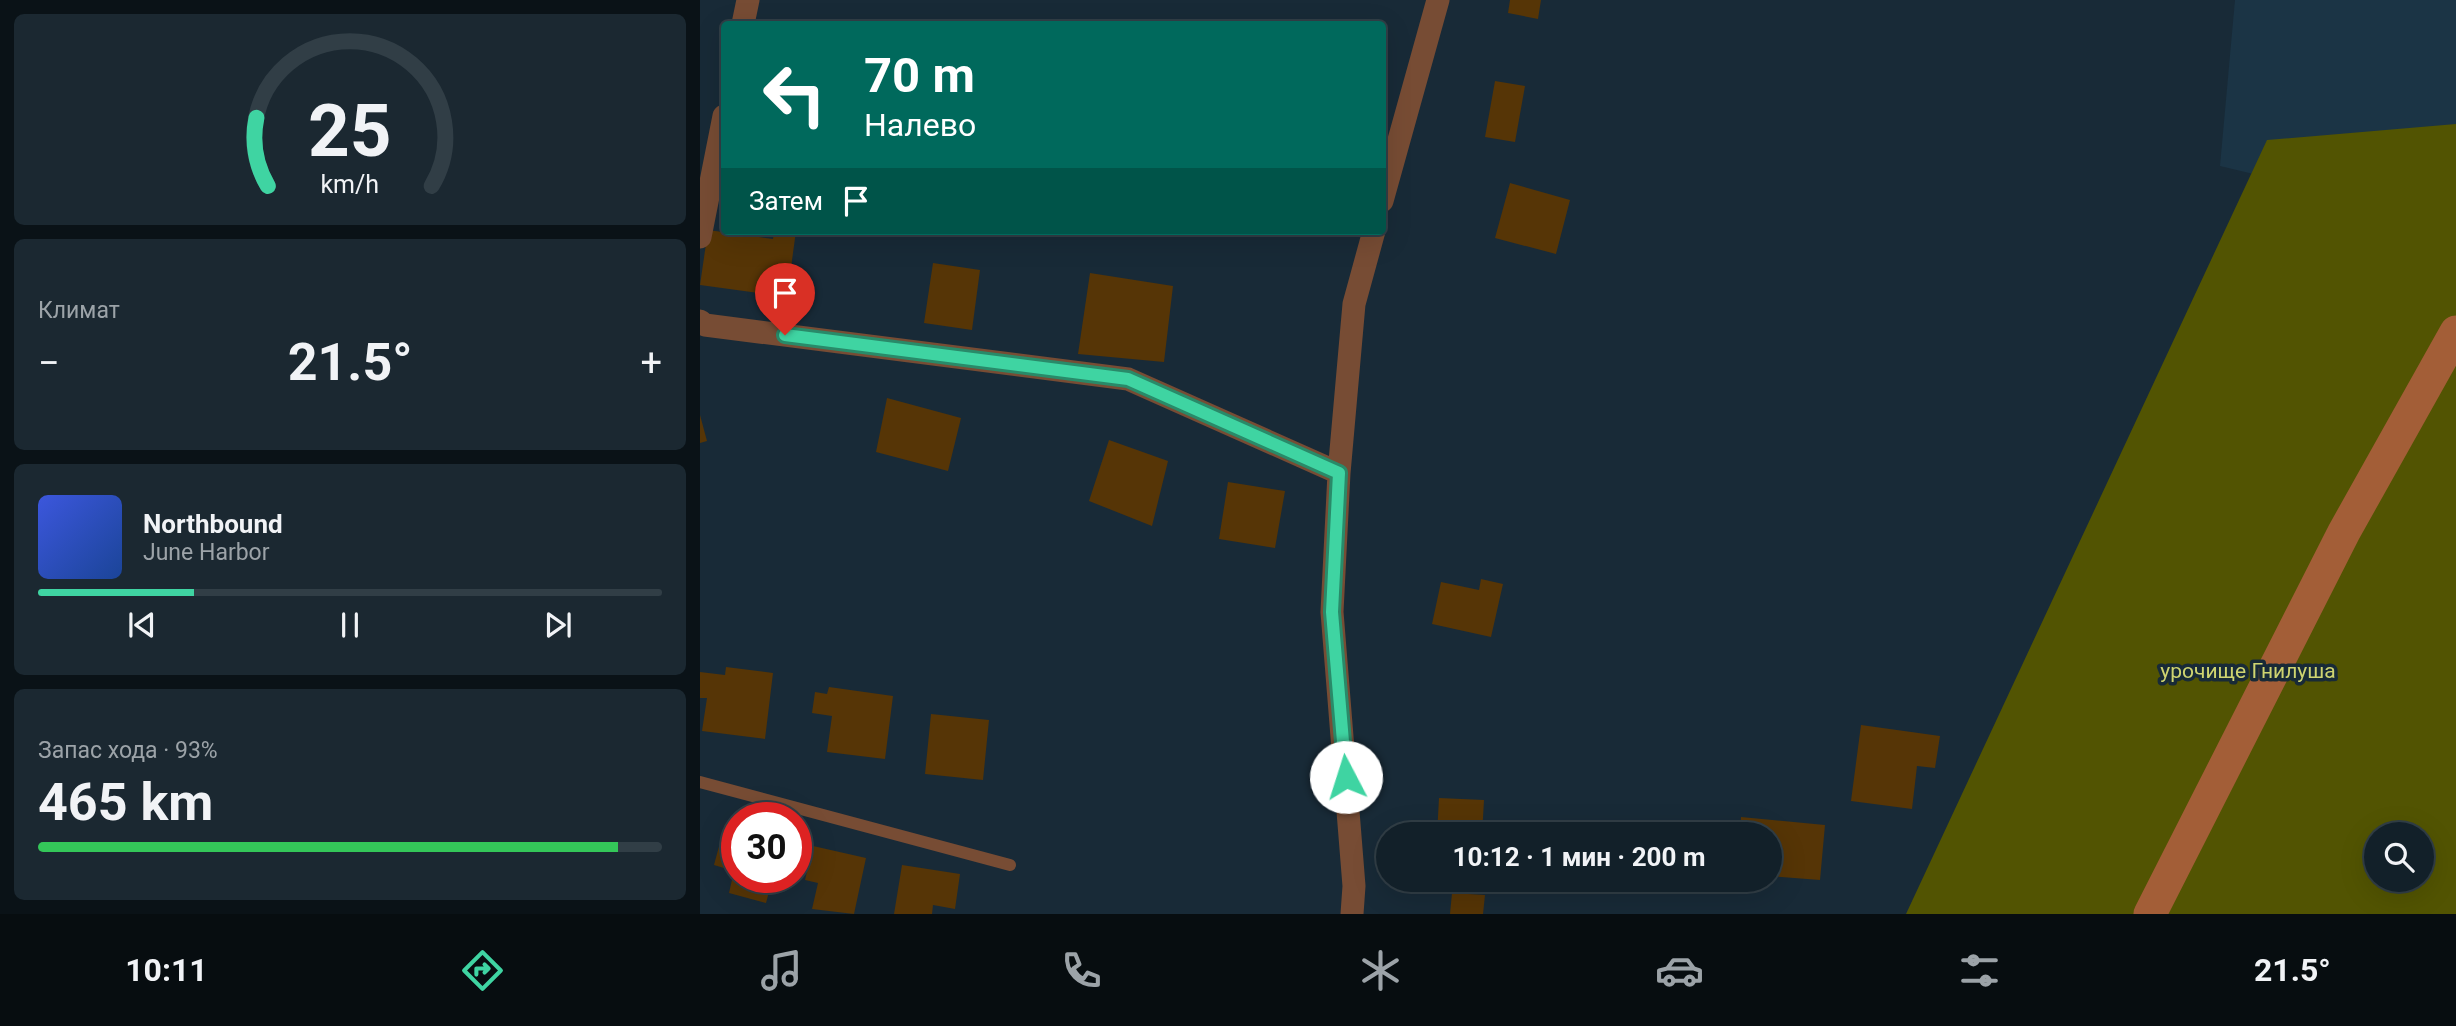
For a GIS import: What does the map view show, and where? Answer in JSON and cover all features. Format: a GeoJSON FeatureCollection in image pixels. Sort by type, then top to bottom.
{"type":"FeatureCollection","features":[{"type":"Feature","properties":{"kind":"street"},"geometry":{"type":"LineString","coordinates":[[744,21],[748,0]]}},
{"type":"Feature","properties":{"kind":"street"},"geometry":{"type":"LineString","coordinates":[[1386,187],[1438,0]]}},
{"type":"Feature","properties":{"kind":"street"},"geometry":{"type":"LineString","coordinates":[[700,237],[721,131]]}},
{"type":"Feature","properties":{"kind":"street"},"geometry":{"type":"LineString","coordinates":[[1353,914],[1354,886],[1332,612],[1339,473],[1354,304],[1373,235]]}},
{"type":"Feature","properties":{"kind":"street"},"geometry":{"type":"LineString","coordinates":[[700,321],[705,325],[1128,379],[1339,473]]}},
{"type":"Feature","properties":{"kind":"street"},"geometry":{"type":"LineString","coordinates":[[2150,914],[2344,532],[2452,351]]}},
{"type":"Feature","properties":{"kind":"lane"},"geometry":{"type":"LineString","coordinates":[[700,782],[1010,865]]}},
{"type":"Feature","properties":{"kind":"shaded area"},"geometry":{"type":"Polygon","coordinates":[[[2235,0],[2456,0],[2456,127],[2320,190],[2220,166],[2235,0]]]}},
{"type":"Feature","properties":{"kind":"green space","name":"урочище Гнилуша"},"geometry":{"type":"Polygon","coordinates":[[[2456,124],[2456,914],[1906,914],[2267,140],[2456,124]]]}},
{"type":"Feature","properties":{"kind":"building"},"geometry":{"type":"Polygon","coordinates":[[[1510,0],[1541,0],[1538,19],[1508,13],[1510,0]]]}},
{"type":"Feature","properties":{"kind":"building"},"geometry":{"type":"Polygon","coordinates":[[[1495,81],[1525,86],[1515,142],[1485,137],[1495,81]]]}},
{"type":"Feature","properties":{"kind":"building"},"geometry":{"type":"Polygon","coordinates":[[[1510,183],[1570,200],[1556,254],[1495,238],[1510,183]]]}},
{"type":"Feature","properties":{"kind":"building"},"geometry":{"type":"Polygon","coordinates":[[[708,230],[721,232],[721,235],[773,239],[774,235],[795,235],[787,297],[700,285],[708,230]]]}},
{"type":"Feature","properties":{"kind":"building"},"geometry":{"type":"Polygon","coordinates":[[[933,263],[980,270],[972,330],[924,323],[933,263]]]}},
{"type":"Feature","properties":{"kind":"building"},"geometry":{"type":"Polygon","coordinates":[[[1090,273],[1173,286],[1164,362],[1078,354],[1090,273]]]}},
{"type":"Feature","properties":{"kind":"building"},"geometry":{"type":"Polygon","coordinates":[[[887,398],[961,418],[948,471],[876,452],[887,398]]]}},
{"type":"Feature","properties":{"kind":"building"},"geometry":{"type":"Polygon","coordinates":[[[700,415],[707,441],[700,443],[700,415]]]}},
{"type":"Feature","properties":{"kind":"building"},"geometry":{"type":"Polygon","coordinates":[[[1109,440],[1168,461],[1152,526],[1089,501],[1109,440]]]}},
{"type":"Feature","properties":{"kind":"building"},"geometry":{"type":"Polygon","coordinates":[[[1228,482],[1285,491],[1275,548],[1219,539],[1228,482]]]}},
{"type":"Feature","properties":{"kind":"building"},"geometry":{"type":"Polygon","coordinates":[[[1481,579],[1503,584],[1491,637],[1432,624],[1441,582],[1479,590],[1481,579]]]}},
{"type":"Feature","properties":{"kind":"building"},"geometry":{"type":"Polygon","coordinates":[[[726,667],[773,673],[765,739],[702,731],[707,698],[700,698],[700,672],[725,675],[726,667]]]}},
{"type":"Feature","properties":{"kind":"building"},"geometry":{"type":"Polygon","coordinates":[[[829,687],[893,696],[885,759],[827,752],[832,716],[812,713],[815,692],[827,694],[829,687]]]}},
{"type":"Feature","properties":{"kind":"building"},"geometry":{"type":"Polygon","coordinates":[[[931,714],[989,720],[983,780],[925,774],[931,714]]]}},
{"type":"Feature","properties":{"kind":"building"},"geometry":{"type":"Polygon","coordinates":[[[1861,725],[1940,736],[1935,768],[1917,766],[1912,809],[1851,801],[1861,725]]]}},
{"type":"Feature","properties":{"kind":"building"},"geometry":{"type":"Polygon","coordinates":[[[1439,798],[1484,800],[1483,822],[1438,822],[1439,798]]]}},
{"type":"Feature","properties":{"kind":"building"},"geometry":{"type":"Polygon","coordinates":[[[1741,817],[1825,825],[1820,880],[1782,877],[1782,822],[1741,822],[1741,817]]]}},
{"type":"Feature","properties":{"kind":"building"},"geometry":{"type":"Polygon","coordinates":[[[721,839],[721,867],[714,865],[721,839]]]}},
{"type":"Feature","properties":{"kind":"building"},"geometry":{"type":"Polygon","coordinates":[[[813,846],[866,858],[854,914],[812,909],[818,883],[812,882],[813,846]]]}},
{"type":"Feature","properties":{"kind":"building"},"geometry":{"type":"Polygon","coordinates":[[[902,865],[960,874],[955,909],[933,905],[932,914],[894,914],[902,865]]]}},
{"type":"Feature","properties":{"kind":"building"},"geometry":{"type":"Polygon","coordinates":[[[729,893],[769,893],[766,903],[729,893]]]}},
{"type":"Feature","properties":{"kind":"building"},"geometry":{"type":"Polygon","coordinates":[[[1452,893],[1485,895],[1483,914],[1450,914],[1452,893]]]}},
{"type":"Feature","properties":{"kind":"route"},"geometry":{"type":"LineString","coordinates":[[785,335],[1128,379],[1339,473],[1332,612],[1346,777]]}}]}
